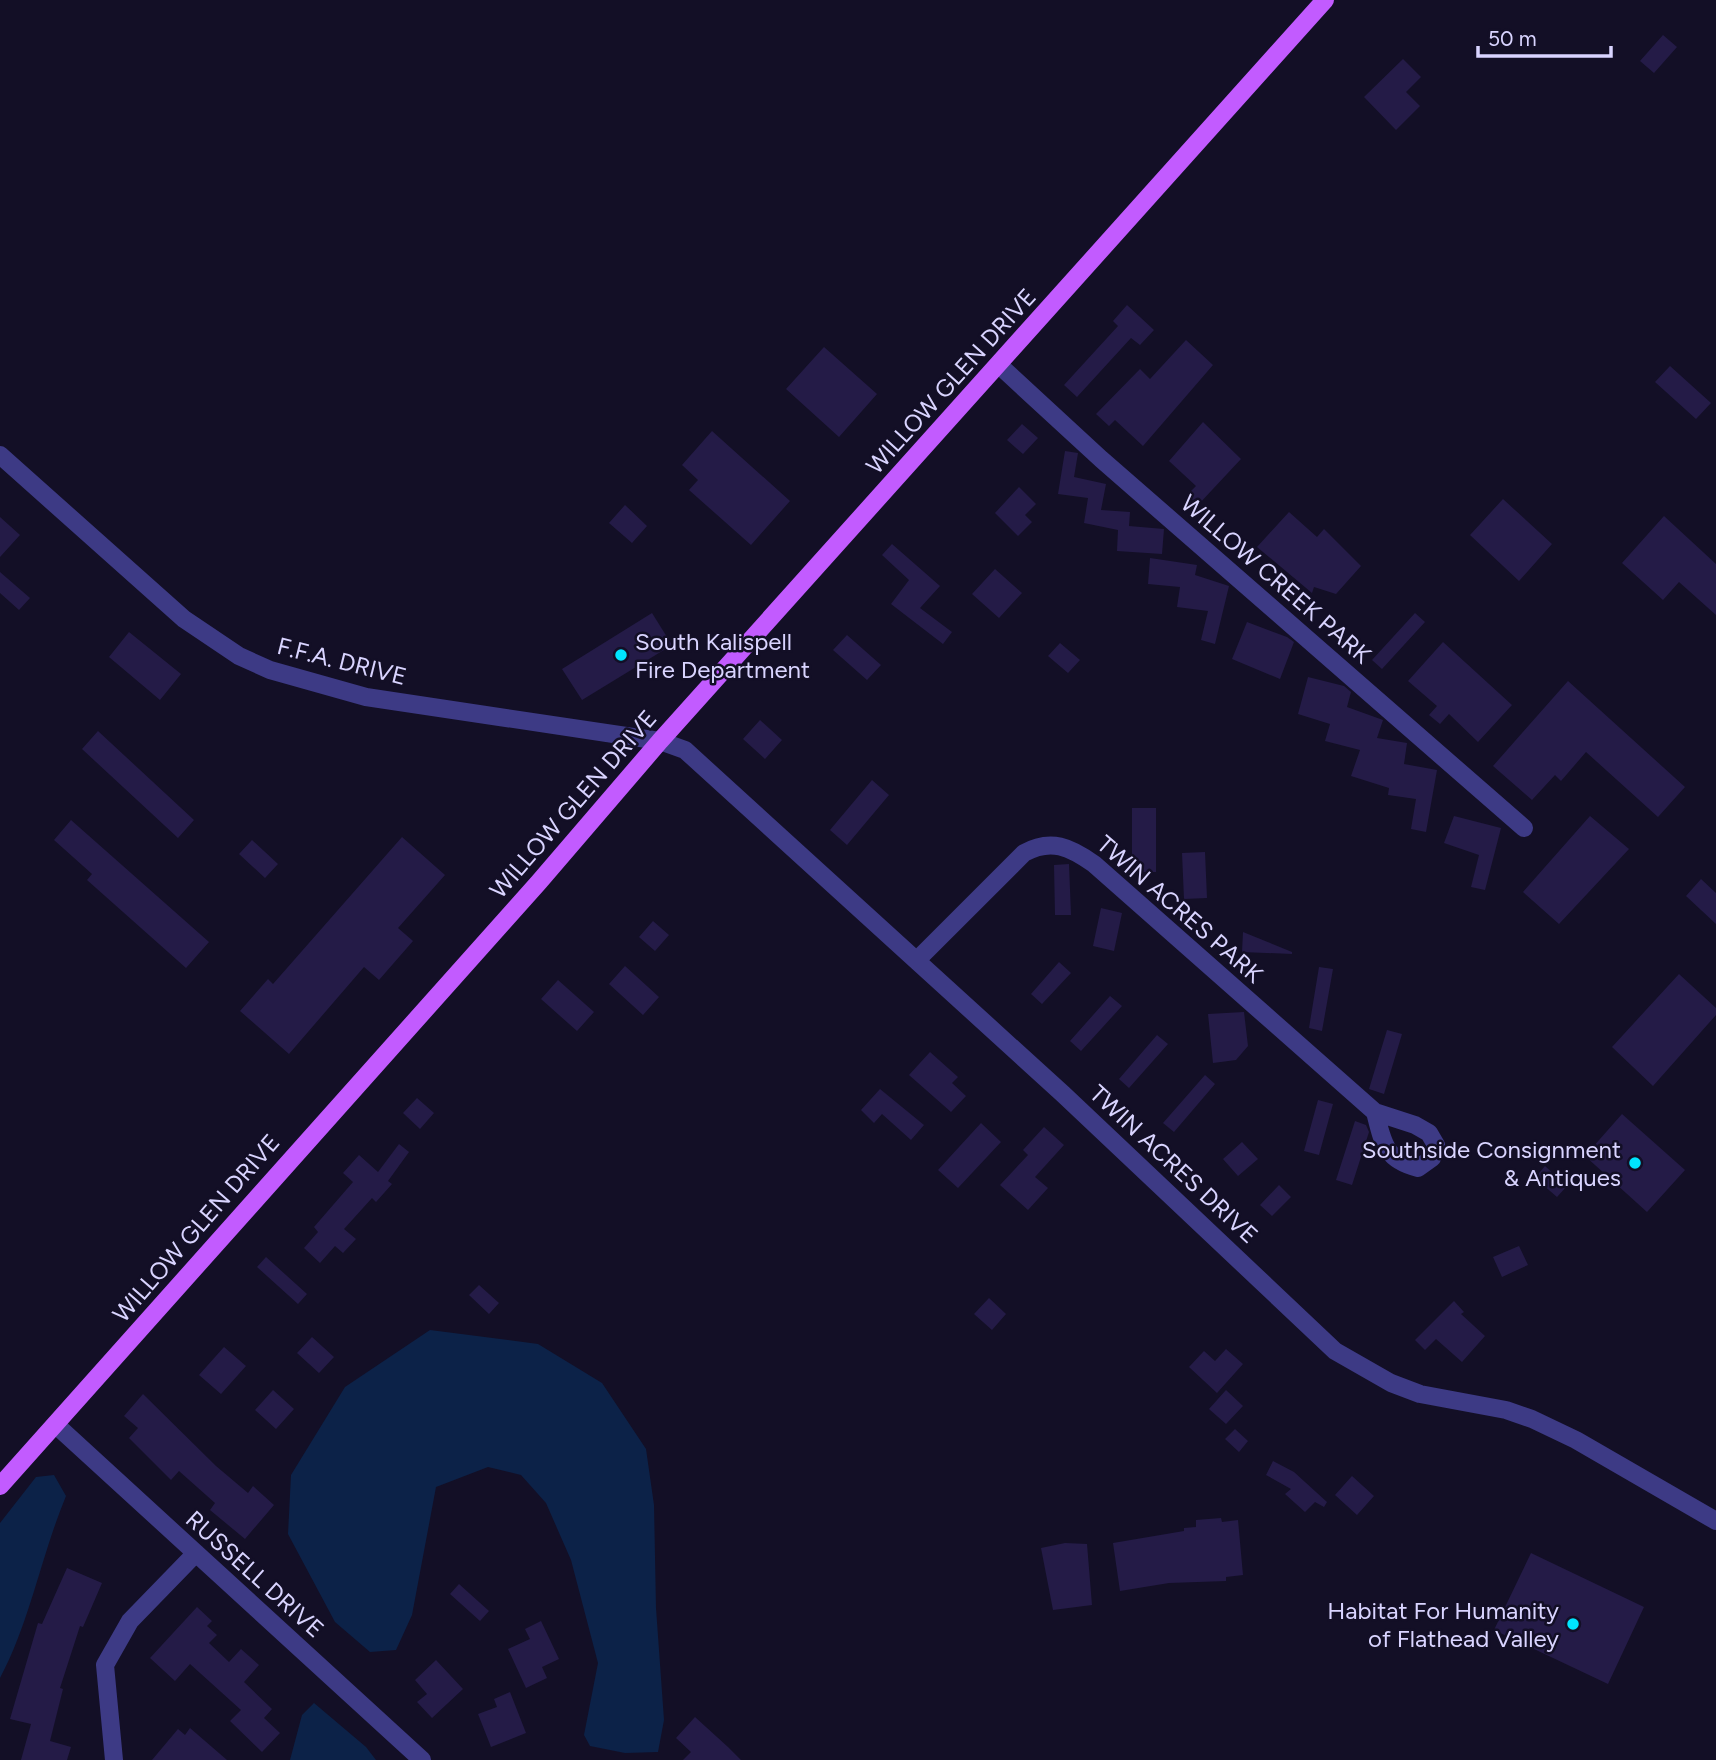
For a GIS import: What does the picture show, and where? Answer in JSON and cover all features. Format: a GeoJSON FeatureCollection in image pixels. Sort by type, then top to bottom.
{"type":"FeatureCollection","features":[{"type":"Feature","properties":{"kind":"main road","name":"WILLOW GLEN DRIVE"},"geometry":{"type":"LineString","coordinates":[[0,1486],[262,1189],[539,883],[660,741],[1325,0]]}},
{"type":"Feature","properties":{"kind":"street","name":"WILLOW CREEK PARK"},"geometry":{"type":"LineString","coordinates":[[999,365],[1101,459],[1524,828]]}},
{"type":"Feature","properties":{"kind":"street","name":"F.F.A. DRIVE"},"geometry":{"type":"LineString","coordinates":[[0,455],[184,619],[239,656],[270,670],[366,697],[660,741]]}},
{"type":"Feature","properties":{"kind":"street","name":"TWIN ACRES DRIVE"},"geometry":{"type":"LineString","coordinates":[[660,741],[685,750],[702,764],[1335,1351],[1391,1383],[1420,1394],[1506,1410],[1532,1419],[1576,1440],[1716,1521]]}},
{"type":"Feature","properties":{"kind":"street","name":"TWIN ACRES PARK"},"geometry":{"type":"LineString","coordinates":[[916,960],[1024,853],[1042,845],[1063,846],[1104,872],[1376,1112]]}},
{"type":"Feature","properties":{"kind":"street","name":"RUSSELL DRIVE"},"geometry":{"type":"LineString","coordinates":[[56,1424],[422,1760]]}},
{"type":"Feature","properties":{"kind":"street"},"geometry":{"type":"LineString","coordinates":[[114,1760],[106,1665],[130,1621],[196,1553]]}},
{"type":"Feature","properties":{"kind":"water"},"geometry":{"type":"Polygon","coordinates":[[[430,1330],[538,1344],[602,1383],[646,1449],[654,1505],[656,1608],[664,1720],[658,1752],[625,1753],[590,1746],[584,1735],[598,1663],[571,1560],[546,1503],[521,1475],[488,1467],[436,1487],[412,1615],[396,1650],[370,1652],[335,1622],[288,1534],[291,1475],[345,1387],[430,1330]]]}},
{"type":"Feature","properties":{"kind":"water"},"geometry":{"type":"Polygon","coordinates":[[[54,1475],[66,1496],[27,1612],[0,1678],[0,1523],[36,1477],[54,1475]]]}},
{"type":"Feature","properties":{"kind":"water"},"geometry":{"type":"Polygon","coordinates":[[[314,1703],[366,1747],[376,1760],[290,1760],[302,1715],[314,1703]]]}},
{"type":"Feature","properties":{"kind":"building"},"geometry":{"type":"Polygon","coordinates":[[[1663,35],[1677,47],[1654,73],[1640,61],[1663,35]]]}},
{"type":"Feature","properties":{"kind":"building"},"geometry":{"type":"Polygon","coordinates":[[[1403,59],[1421,77],[1406,92],[1420,106],[1396,130],[1364,97],[1403,59]]]}},
{"type":"Feature","properties":{"kind":"building"},"geometry":{"type":"Polygon","coordinates":[[[1127,305],[1154,330],[1140,345],[1131,338],[1077,397],[1064,385],[1118,326],[1113,321],[1127,305]]]}},
{"type":"Feature","properties":{"kind":"building"},"geometry":{"type":"Polygon","coordinates":[[[1186,340],[1213,365],[1143,446],[1115,420],[1109,426],[1096,414],[1140,369],[1150,379],[1186,340]]]}},
{"type":"Feature","properties":{"kind":"building"},"geometry":{"type":"Polygon","coordinates":[[[824,347],[877,394],[839,437],[786,389],[824,347]]]}},
{"type":"Feature","properties":{"kind":"building"},"geometry":{"type":"Polygon","coordinates":[[[1670,366],[1711,403],[1696,419],[1655,382],[1670,366]]]}},
{"type":"Feature","properties":{"kind":"building"},"geometry":{"type":"Polygon","coordinates":[[[1203,422],[1241,459],[1198,505],[1187,495],[1196,486],[1169,461],[1203,422]]]}},
{"type":"Feature","properties":{"kind":"building"},"geometry":{"type":"Polygon","coordinates":[[[1022,424],[1038,438],[1023,454],[1007,440],[1022,424]]]}},
{"type":"Feature","properties":{"kind":"building"},"geometry":{"type":"Polygon","coordinates":[[[712,431],[790,501],[751,545],[689,490],[698,480],[682,465],[712,431]]]}},
{"type":"Feature","properties":{"kind":"building"},"geometry":{"type":"Polygon","coordinates":[[[1065,451],[1078,453],[1074,477],[1106,484],[1101,510],[1130,512],[1129,526],[1164,529],[1162,554],[1117,551],[1118,530],[1084,523],[1088,498],[1058,494],[1065,451]]]}},
{"type":"Feature","properties":{"kind":"building"},"geometry":{"type":"Polygon","coordinates":[[[1019,487],[1036,504],[1025,515],[1032,522],[1018,536],[995,513],[1019,487]]]}},
{"type":"Feature","properties":{"kind":"building"},"geometry":{"type":"Polygon","coordinates":[[[1503,499],[1552,544],[1519,581],[1470,535],[1503,499]]]}},
{"type":"Feature","properties":{"kind":"building"},"geometry":{"type":"Polygon","coordinates":[[[625,505],[647,526],[632,543],[609,523],[625,505]]]}},
{"type":"Feature","properties":{"kind":"building"},"geometry":{"type":"Polygon","coordinates":[[[1289,512],[1317,537],[1324,529],[1361,566],[1336,594],[1314,587],[1312,593],[1257,547],[1289,512]]]}},
{"type":"Feature","properties":{"kind":"building"},"geometry":{"type":"Polygon","coordinates":[[[1664,516],[1716,564],[1716,615],[1679,582],[1663,600],[1622,563],[1664,516]]]}},
{"type":"Feature","properties":{"kind":"building"},"geometry":{"type":"Polygon","coordinates":[[[0,517],[20,535],[0,557],[0,517]]]}},
{"type":"Feature","properties":{"kind":"building"},"geometry":{"type":"Polygon","coordinates":[[[892,544],[940,586],[920,608],[952,632],[943,644],[891,604],[909,580],[882,555],[892,544]]]}},
{"type":"Feature","properties":{"kind":"building"},"geometry":{"type":"Polygon","coordinates":[[[1150,558],[1197,565],[1195,575],[1229,586],[1215,644],[1201,640],[1208,611],[1177,607],[1180,587],[1148,584],[1150,558]]]}},
{"type":"Feature","properties":{"kind":"building"},"geometry":{"type":"Polygon","coordinates":[[[995,569],[1022,593],[999,618],[972,594],[995,569]]]}},
{"type":"Feature","properties":{"kind":"building"},"geometry":{"type":"Polygon","coordinates":[[[0,572],[30,598],[19,610],[0,593],[0,572]]]}},
{"type":"Feature","properties":{"kind":"building"},"geometry":{"type":"Polygon","coordinates":[[[652,613],[672,645],[582,700],[562,669],[652,613]]]}},
{"type":"Feature","properties":{"kind":"building"},"geometry":{"type":"Polygon","coordinates":[[[1415,613],[1425,622],[1382,669],[1372,660],[1415,613]]]}},
{"type":"Feature","properties":{"kind":"building"},"geometry":{"type":"Polygon","coordinates":[[[1247,622],[1294,642],[1280,679],[1232,659],[1247,622]]]}},
{"type":"Feature","properties":{"kind":"building"},"geometry":{"type":"Polygon","coordinates":[[[129,632],[181,674],[160,700],[109,657],[129,632]]]}},
{"type":"Feature","properties":{"kind":"building"},"geometry":{"type":"Polygon","coordinates":[[[847,635],[881,665],[867,680],[833,650],[847,635]]]}},
{"type":"Feature","properties":{"kind":"building"},"geometry":{"type":"Polygon","coordinates":[[[1443,642],[1512,705],[1478,742],[1449,714],[1440,724],[1429,715],[1437,706],[1408,681],[1443,642]]]}},
{"type":"Feature","properties":{"kind":"building"},"geometry":{"type":"Polygon","coordinates":[[[1060,643],[1080,660],[1068,673],[1048,656],[1060,643]]]}},
{"type":"Feature","properties":{"kind":"building"},"geometry":{"type":"Polygon","coordinates":[[[1308,677],[1344,686],[1351,692],[1347,707],[1383,720],[1377,738],[1407,743],[1404,764],[1437,770],[1426,832],[1411,829],[1416,799],[1388,795],[1389,788],[1351,776],[1360,750],[1325,741],[1330,724],[1298,714],[1308,677]]]}},
{"type":"Feature","properties":{"kind":"building"},"geometry":{"type":"Polygon","coordinates":[[[1568,681],[1685,787],[1658,817],[1586,752],[1561,781],[1555,775],[1532,800],[1493,766],[1568,681]]]}},
{"type":"Feature","properties":{"kind":"building"},"geometry":{"type":"Polygon","coordinates":[[[760,720],[782,740],[765,759],[743,739],[760,720]]]}},
{"type":"Feature","properties":{"kind":"building"},"geometry":{"type":"Polygon","coordinates":[[[98,731],[194,820],[178,838],[82,749],[98,731]]]}},
{"type":"Feature","properties":{"kind":"building"},"geometry":{"type":"Polygon","coordinates":[[[872,780],[889,795],[847,845],[830,830],[872,780]]]}},
{"type":"Feature","properties":{"kind":"building"},"geometry":{"type":"Polygon","coordinates":[[[1132,808],[1156,808],[1156,872],[1132,872],[1132,808]]]}},
{"type":"Feature","properties":{"kind":"building"},"geometry":{"type":"Polygon","coordinates":[[[1454,816],[1501,828],[1485,890],[1471,887],[1479,855],[1444,843],[1454,816]]]}},
{"type":"Feature","properties":{"kind":"building"},"geometry":{"type":"Polygon","coordinates":[[[1590,816],[1629,849],[1559,924],[1523,892],[1590,816]]]}},
{"type":"Feature","properties":{"kind":"building"},"geometry":{"type":"Polygon","coordinates":[[[71,820],[209,942],[186,968],[87,880],[92,874],[54,840],[71,820]]]}},
{"type":"Feature","properties":{"kind":"building"},"geometry":{"type":"Polygon","coordinates":[[[402,837],[445,875],[398,928],[413,941],[379,980],[364,967],[289,1054],[240,1011],[268,979],[273,984],[402,837]]]}},
{"type":"Feature","properties":{"kind":"building"},"geometry":{"type":"Polygon","coordinates":[[[252,840],[278,864],[265,878],[239,854],[252,840]]]}},
{"type":"Feature","properties":{"kind":"building"},"geometry":{"type":"Polygon","coordinates":[[[1205,852],[1207,898],[1184,899],[1182,853],[1205,852]]]}},
{"type":"Feature","properties":{"kind":"building"},"geometry":{"type":"Polygon","coordinates":[[[1069,864],[1071,915],[1055,915],[1054,865],[1069,864]]]}},
{"type":"Feature","properties":{"kind":"building"},"geometry":{"type":"Polygon","coordinates":[[[1701,879],[1716,893],[1716,924],[1686,896],[1701,879]]]}},
{"type":"Feature","properties":{"kind":"building"},"geometry":{"type":"Polygon","coordinates":[[[1101,908],[1122,913],[1114,951],[1093,946],[1101,908]]]}},
{"type":"Feature","properties":{"kind":"building"},"geometry":{"type":"Polygon","coordinates":[[[653,921],[669,935],[655,951],[639,937],[653,921]]]}},
{"type":"Feature","properties":{"kind":"building"},"geometry":{"type":"Polygon","coordinates":[[[1243,932],[1292,952],[1292,954],[1242,952],[1243,932]]]}},
{"type":"Feature","properties":{"kind":"building"},"geometry":{"type":"Polygon","coordinates":[[[1059,962],[1071,973],[1042,1004],[1031,994],[1059,962]]]}},
{"type":"Feature","properties":{"kind":"building"},"geometry":{"type":"Polygon","coordinates":[[[625,966],[659,997],[643,1015],[609,984],[625,966]]]}},
{"type":"Feature","properties":{"kind":"building"},"geometry":{"type":"Polygon","coordinates":[[[1319,967],[1333,969],[1322,1031],[1309,1028],[1319,967]]]}},
{"type":"Feature","properties":{"kind":"building"},"geometry":{"type":"Polygon","coordinates":[[[1679,974],[1716,1008],[1716,1015],[1653,1086],[1612,1047],[1679,974]]]}},
{"type":"Feature","properties":{"kind":"building"},"geometry":{"type":"Polygon","coordinates":[[[558,980],[594,1012],[577,1031],[541,999],[558,980]]]}},
{"type":"Feature","properties":{"kind":"building"},"geometry":{"type":"Polygon","coordinates":[[[1110,996],[1122,1006],[1081,1051],[1070,1041],[1110,996]]]}},
{"type":"Feature","properties":{"kind":"building"},"geometry":{"type":"Polygon","coordinates":[[[1244,1012],[1248,1046],[1236,1060],[1213,1063],[1208,1014],[1244,1012]]]}},
{"type":"Feature","properties":{"kind":"building"},"geometry":{"type":"Polygon","coordinates":[[[1387,1030],[1402,1034],[1384,1094],[1369,1089],[1387,1030]]]}},
{"type":"Feature","properties":{"kind":"building"},"geometry":{"type":"Polygon","coordinates":[[[1157,1035],[1168,1044],[1129,1088],[1119,1079],[1157,1035]]]}},
{"type":"Feature","properties":{"kind":"building"},"geometry":{"type":"Polygon","coordinates":[[[930,1052],[958,1077],[952,1083],[966,1096],[951,1112],[909,1075],[930,1052]]]}},
{"type":"Feature","properties":{"kind":"building"},"geometry":{"type":"Polygon","coordinates":[[[1205,1075],[1215,1084],[1174,1132],[1163,1123],[1205,1075]]]}},
{"type":"Feature","properties":{"kind":"building"},"geometry":{"type":"Polygon","coordinates":[[[880,1089],[924,1125],[911,1140],[882,1114],[874,1123],[861,1110],[880,1089]]]}},
{"type":"Feature","properties":{"kind":"building"},"geometry":{"type":"Polygon","coordinates":[[[417,1098],[434,1113],[420,1129],[403,1113],[417,1098]]]}},
{"type":"Feature","properties":{"kind":"building"},"geometry":{"type":"Polygon","coordinates":[[[1318,1100],[1333,1104],[1319,1155],[1304,1151],[1318,1100]]]}},
{"type":"Feature","properties":{"kind":"building","name":"Southside Consignment & Antiques"},"geometry":{"type":"Polygon","coordinates":[[[1622,1114],[1685,1170],[1647,1212],[1585,1156],[1622,1114]]]}},
{"type":"Feature","properties":{"kind":"building"},"geometry":{"type":"Polygon","coordinates":[[[1355,1121],[1366,1125],[1369,1132],[1352,1185],[1336,1180],[1355,1121]]]}},
{"type":"Feature","properties":{"kind":"building"},"geometry":{"type":"Polygon","coordinates":[[[981,1123],[1001,1142],[958,1188],[938,1170],[981,1123]]]}},
{"type":"Feature","properties":{"kind":"building"},"geometry":{"type":"Polygon","coordinates":[[[1044,1127],[1064,1145],[1035,1177],[1048,1188],[1028,1210],[1000,1185],[1028,1155],[1023,1150],[1044,1127]]]}},
{"type":"Feature","properties":{"kind":"building"},"geometry":{"type":"Polygon","coordinates":[[[1242,1142],[1258,1159],[1238,1176],[1223,1159],[1242,1142]]]}},
{"type":"Feature","properties":{"kind":"building"},"geometry":{"type":"Polygon","coordinates":[[[399,1144],[409,1152],[388,1181],[392,1184],[376,1202],[372,1198],[344,1229],[356,1239],[343,1253],[335,1246],[320,1263],[304,1248],[318,1232],[314,1227],[353,1182],[343,1173],[359,1155],[378,1172],[399,1144]]]}},
{"type":"Feature","properties":{"kind":"building"},"geometry":{"type":"Polygon","coordinates":[[[1545,1166],[1567,1186],[1557,1197],[1535,1178],[1545,1166]]]}},
{"type":"Feature","properties":{"kind":"building"},"geometry":{"type":"Polygon","coordinates":[[[1279,1185],[1291,1197],[1272,1216],[1260,1205],[1279,1185]]]}},
{"type":"Feature","properties":{"kind":"building"},"geometry":{"type":"Polygon","coordinates":[[[1519,1246],[1528,1265],[1502,1277],[1493,1257],[1519,1246]]]}},
{"type":"Feature","properties":{"kind":"building"},"geometry":{"type":"Polygon","coordinates":[[[266,1257],[307,1294],[298,1304],[257,1267],[266,1257]]]}},
{"type":"Feature","properties":{"kind":"building"},"geometry":{"type":"Polygon","coordinates":[[[479,1285],[499,1303],[489,1314],[469,1295],[479,1285]]]}},
{"type":"Feature","properties":{"kind":"building"},"geometry":{"type":"Polygon","coordinates":[[[989,1298],[1006,1314],[992,1330],[974,1314],[989,1298]]]}},
{"type":"Feature","properties":{"kind":"building"},"geometry":{"type":"Polygon","coordinates":[[[1454,1301],[1464,1312],[1461,1314],[1485,1336],[1462,1362],[1436,1339],[1425,1350],[1415,1340],[1454,1301]]]}},
{"type":"Feature","properties":{"kind":"building"},"geometry":{"type":"Polygon","coordinates":[[[312,1337],[334,1357],[319,1373],[297,1353],[312,1337]]]}},
{"type":"Feature","properties":{"kind":"building"},"geometry":{"type":"Polygon","coordinates":[[[224,1347],[246,1366],[221,1394],[199,1375],[224,1347]]]}},
{"type":"Feature","properties":{"kind":"building"},"geometry":{"type":"Polygon","coordinates":[[[1226,1349],[1243,1364],[1217,1393],[1189,1367],[1204,1351],[1215,1361],[1226,1349]]]}},
{"type":"Feature","properties":{"kind":"building"},"geometry":{"type":"Polygon","coordinates":[[[273,1390],[294,1409],[276,1429],[255,1410],[273,1390]]]}},
{"type":"Feature","properties":{"kind":"building"},"geometry":{"type":"Polygon","coordinates":[[[1226,1390],[1243,1406],[1226,1424],[1209,1409],[1226,1390]]]}},
{"type":"Feature","properties":{"kind":"building"},"geometry":{"type":"Polygon","coordinates":[[[143,1394],[216,1466],[248,1493],[253,1486],[274,1505],[245,1539],[210,1510],[215,1503],[179,1471],[171,1480],[129,1438],[138,1428],[124,1416],[143,1394]]]}},
{"type":"Feature","properties":{"kind":"building"},"geometry":{"type":"Polygon","coordinates":[[[1235,1429],[1248,1441],[1239,1452],[1225,1439],[1235,1429]]]}},
{"type":"Feature","properties":{"kind":"building"},"geometry":{"type":"Polygon","coordinates":[[[1273,1461],[1294,1472],[1327,1502],[1324,1507],[1315,1502],[1305,1512],[1285,1494],[1291,1489],[1266,1475],[1273,1461]]]}},
{"type":"Feature","properties":{"kind":"building"},"geometry":{"type":"Polygon","coordinates":[[[1352,1476],[1374,1496],[1357,1515],[1335,1495],[1352,1476]]]}},
{"type":"Feature","properties":{"kind":"building"},"geometry":{"type":"Polygon","coordinates":[[[1221,1518],[1222,1522],[1238,1520],[1243,1575],[1226,1577],[1226,1581],[1169,1583],[1120,1591],[1113,1543],[1184,1531],[1184,1528],[1196,1527],[1196,1520],[1221,1518]]]}},
{"type":"Feature","properties":{"kind":"building"},"geometry":{"type":"Polygon","coordinates":[[[1065,1543],[1087,1544],[1092,1605],[1053,1610],[1041,1548],[1065,1543]]]}},
{"type":"Feature","properties":{"kind":"building"},"geometry":{"type":"Polygon","coordinates":[[[1531,1553],[1644,1607],[1608,1684],[1494,1630],[1531,1553]]]}},
{"type":"Feature","properties":{"kind":"building"},"geometry":{"type":"Polygon","coordinates":[[[67,1568],[102,1583],[83,1627],[80,1626],[60,1688],[63,1689],[50,1741],[71,1747],[67,1760],[21,1760],[31,1724],[10,1719],[38,1623],[42,1624],[67,1568]]]}},
{"type":"Feature","properties":{"kind":"building"},"geometry":{"type":"Polygon","coordinates":[[[459,1584],[489,1611],[480,1621],[450,1594],[459,1584]]]}},
{"type":"Feature","properties":{"kind":"building"},"geometry":{"type":"Polygon","coordinates":[[[197,1607],[212,1621],[207,1626],[217,1635],[209,1643],[229,1662],[241,1649],[259,1665],[244,1682],[272,1709],[264,1718],[280,1733],[262,1752],[230,1721],[241,1710],[190,1664],[175,1681],[150,1658],[197,1607]]]}},
{"type":"Feature","properties":{"kind":"building"},"geometry":{"type":"Polygon","coordinates":[[[541,1621],[559,1659],[542,1667],[547,1678],[526,1688],[508,1649],[530,1639],[525,1629],[541,1621]]]}},
{"type":"Feature","properties":{"kind":"building"},"geometry":{"type":"Polygon","coordinates":[[[436,1660],[463,1689],[432,1718],[417,1702],[427,1694],[415,1680],[436,1660]]]}},
{"type":"Feature","properties":{"kind":"building"},"geometry":{"type":"Polygon","coordinates":[[[510,1692],[526,1733],[491,1747],[478,1714],[497,1707],[494,1699],[510,1692]]]}},
{"type":"Feature","properties":{"kind":"building"},"geometry":{"type":"Polygon","coordinates":[[[695,1717],[741,1760],[683,1760],[691,1752],[676,1738],[695,1717]]]}},
{"type":"Feature","properties":{"kind":"building"},"geometry":{"type":"Polygon","coordinates":[[[190,1728],[227,1760],[152,1760],[178,1729],[185,1735],[190,1728]]]}},
{"type":"Feature","properties":{"kind":"place","name":"South Kalispell Fire Department"},"geometry":{"type":"Point","coordinates":[621,655]}},
{"type":"Feature","properties":{"kind":"place","name":"Southside Consignment & Antiques"},"geometry":{"type":"Point","coordinates":[1635,1163]}},
{"type":"Feature","properties":{"kind":"place","name":"Habitat For Humanity of Flathead Valley"},"geometry":{"type":"Point","coordinates":[1573,1624]}}]}
